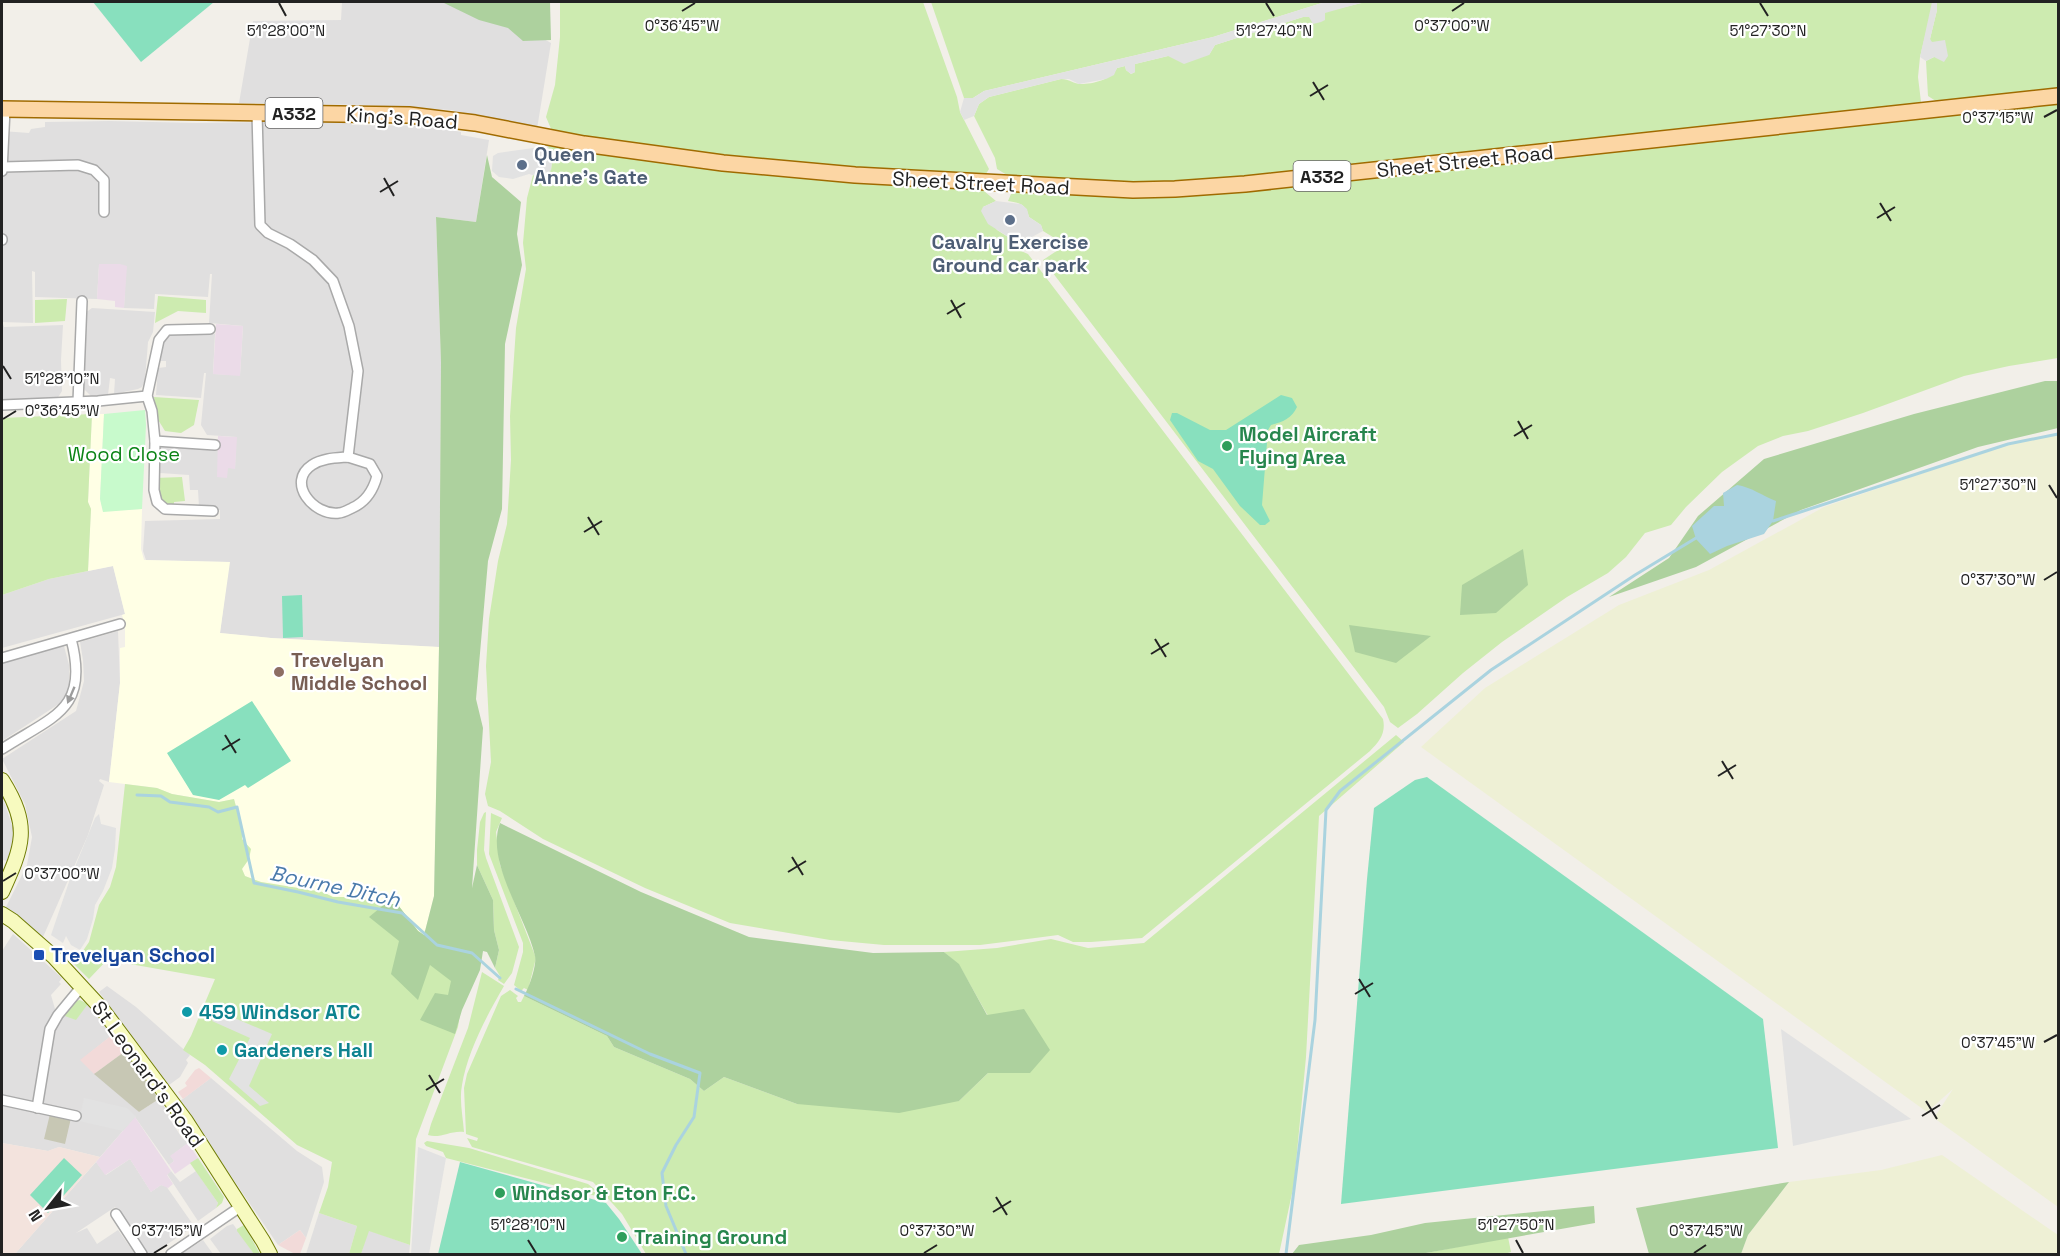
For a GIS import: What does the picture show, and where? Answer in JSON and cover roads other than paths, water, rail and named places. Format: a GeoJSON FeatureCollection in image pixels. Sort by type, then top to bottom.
{"type":"FeatureCollection","features":[{"type":"Feature","properties":{"kind":"main road","name":"Sheet Street Road"},"geometry":{"type":"LineString","coordinates":[[584,144],[723,163],[855,175],[1095,189],[1175,189],[1509,156],[2058,96]]}},
{"type":"Feature","properties":{"kind":"main road","name":"King's Road"},"geometry":{"type":"LineString","coordinates":[[3,109],[409,115],[475,123],[584,144]]}},
{"type":"Feature","properties":{"kind":"main road"},"geometry":{"type":"LineString","coordinates":[[2,780],[19,814],[21,836],[19,855],[2,892]]}},
{"type":"Feature","properties":{"kind":"main road","name":"St Leonard's Road"},"geometry":{"type":"LineString","coordinates":[[2,914],[39,943],[102,1009],[186,1121],[270,1254]]}},
{"type":"Feature","properties":{"kind":"street"},"geometry":{"type":"LineString","coordinates":[[3,109],[2,169],[78,165],[94,170],[104,180],[104,213]]}},
{"type":"Feature","properties":{"kind":"street"},"geometry":{"type":"LineString","coordinates":[[257,113],[260,225],[268,233],[290,244],[313,260],[333,281],[349,326],[358,371],[348,457]]}},
{"type":"Feature","properties":{"kind":"street"},"geometry":{"type":"LineString","coordinates":[[78,402],[82,301]]}},
{"type":"Feature","properties":{"kind":"street"},"geometry":{"type":"LineString","coordinates":[[210,329],[167,330],[159,340],[147,396],[152,411],[155,441],[154,490],[157,502],[165,509],[213,511]]}},
{"type":"Feature","properties":{"kind":"street"},"geometry":{"type":"LineString","coordinates":[[2,405],[147,396]]}},
{"type":"Feature","properties":{"kind":"street"},"geometry":{"type":"LineString","coordinates":[[155,441],[215,445]]}},
{"type":"Feature","properties":{"kind":"street"},"geometry":{"type":"LineString","coordinates":[[348,457],[370,464],[377,476],[373,490],[358,505],[339,513],[322,512],[309,503],[302,491],[303,477],[310,466],[327,459],[348,457]]}},
{"type":"Feature","properties":{"kind":"street"},"geometry":{"type":"LineString","coordinates":[[2,658],[120,624]]}},
{"type":"Feature","properties":{"kind":"street"},"geometry":{"type":"LineString","coordinates":[[2,749],[63,710],[73,696],[77,674],[71,639]]}},
{"type":"Feature","properties":{"kind":"street"},"geometry":{"type":"LineString","coordinates":[[37,1108],[50,1029],[58,1014],[82,986]]}},
{"type":"Feature","properties":{"kind":"street"},"geometry":{"type":"LineString","coordinates":[[2,1100],[76,1116]]}},
{"type":"Feature","properties":{"kind":"street"},"geometry":{"type":"LineString","coordinates":[[171,1254],[240,1207]]}},
{"type":"Feature","properties":{"kind":"street"},"geometry":{"type":"LineString","coordinates":[[116,1215],[142,1254]]}},
{"type":"Feature","properties":{"kind":"water"},"geometry":{"type":"Polygon","coordinates":[[[1737,485],[1776,501],[1773,521],[1764,534],[1710,554],[1696,539],[1692,526],[1714,506],[1724,506],[1723,493],[1737,485]]]}},
{"type":"Feature","properties":{"kind":"waterway"},"geometry":{"type":"LineString","coordinates":[[1773,521],[2008,444],[2058,434]]}},
{"type":"Feature","properties":{"kind":"waterway"},"geometry":{"type":"LineString","coordinates":[[1286,1254],[1315,1020],[1326,810],[1340,791],[1491,670],[1635,575],[1696,538]]}},
{"type":"Feature","properties":{"kind":"waterway","name":"Bourne Ditch"},"geometry":{"type":"LineString","coordinates":[[137,795],[161,796],[170,802],[209,807],[218,812],[237,807],[254,883],[338,902],[402,913],[437,945],[472,953],[500,978]]}},
{"type":"Feature","properties":{"kind":"waterway","name":"Bourne Ditch"},"geometry":{"type":"LineString","coordinates":[[516,989],[650,1054],[700,1073],[694,1117],[662,1173],[666,1206],[686,1254]]}},
{"type":"Feature","properties":{"kind":"place","name":"Queen Anne's Gate"},"geometry":{"type":"Point","coordinates":[522,165]}},
{"type":"Feature","properties":{"kind":"place","name":"Cavalry Exercise Ground car park"},"geometry":{"type":"Point","coordinates":[1010,220]}},
{"type":"Feature","properties":{"kind":"place","name":"Model Aircraft Flying Area"},"geometry":{"type":"Point","coordinates":[1227,446]}},
{"type":"Feature","properties":{"kind":"place","name":"Trevelyan Middle School"},"geometry":{"type":"Point","coordinates":[279,672]}},
{"type":"Feature","properties":{"kind":"place","name":"Trevelyan School"},"geometry":{"type":"Point","coordinates":[39,955]}},
{"type":"Feature","properties":{"kind":"place","name":"459 Windsor ATC"},"geometry":{"type":"Point","coordinates":[187,1012]}},
{"type":"Feature","properties":{"kind":"place","name":"Gardeners Hall"},"geometry":{"type":"Point","coordinates":[222,1050]}},
{"type":"Feature","properties":{"kind":"place","name":"Windsor & Eton F.C."},"geometry":{"type":"Point","coordinates":[500,1193]}},
{"type":"Feature","properties":{"kind":"place","name":"Training Ground"},"geometry":{"type":"Point","coordinates":[622,1237]}},
{"type":"Feature","properties":{"kind":"park label","name":"Wood Close"},"geometry":{"type":"Point","coordinates":[124,454]}}]}
